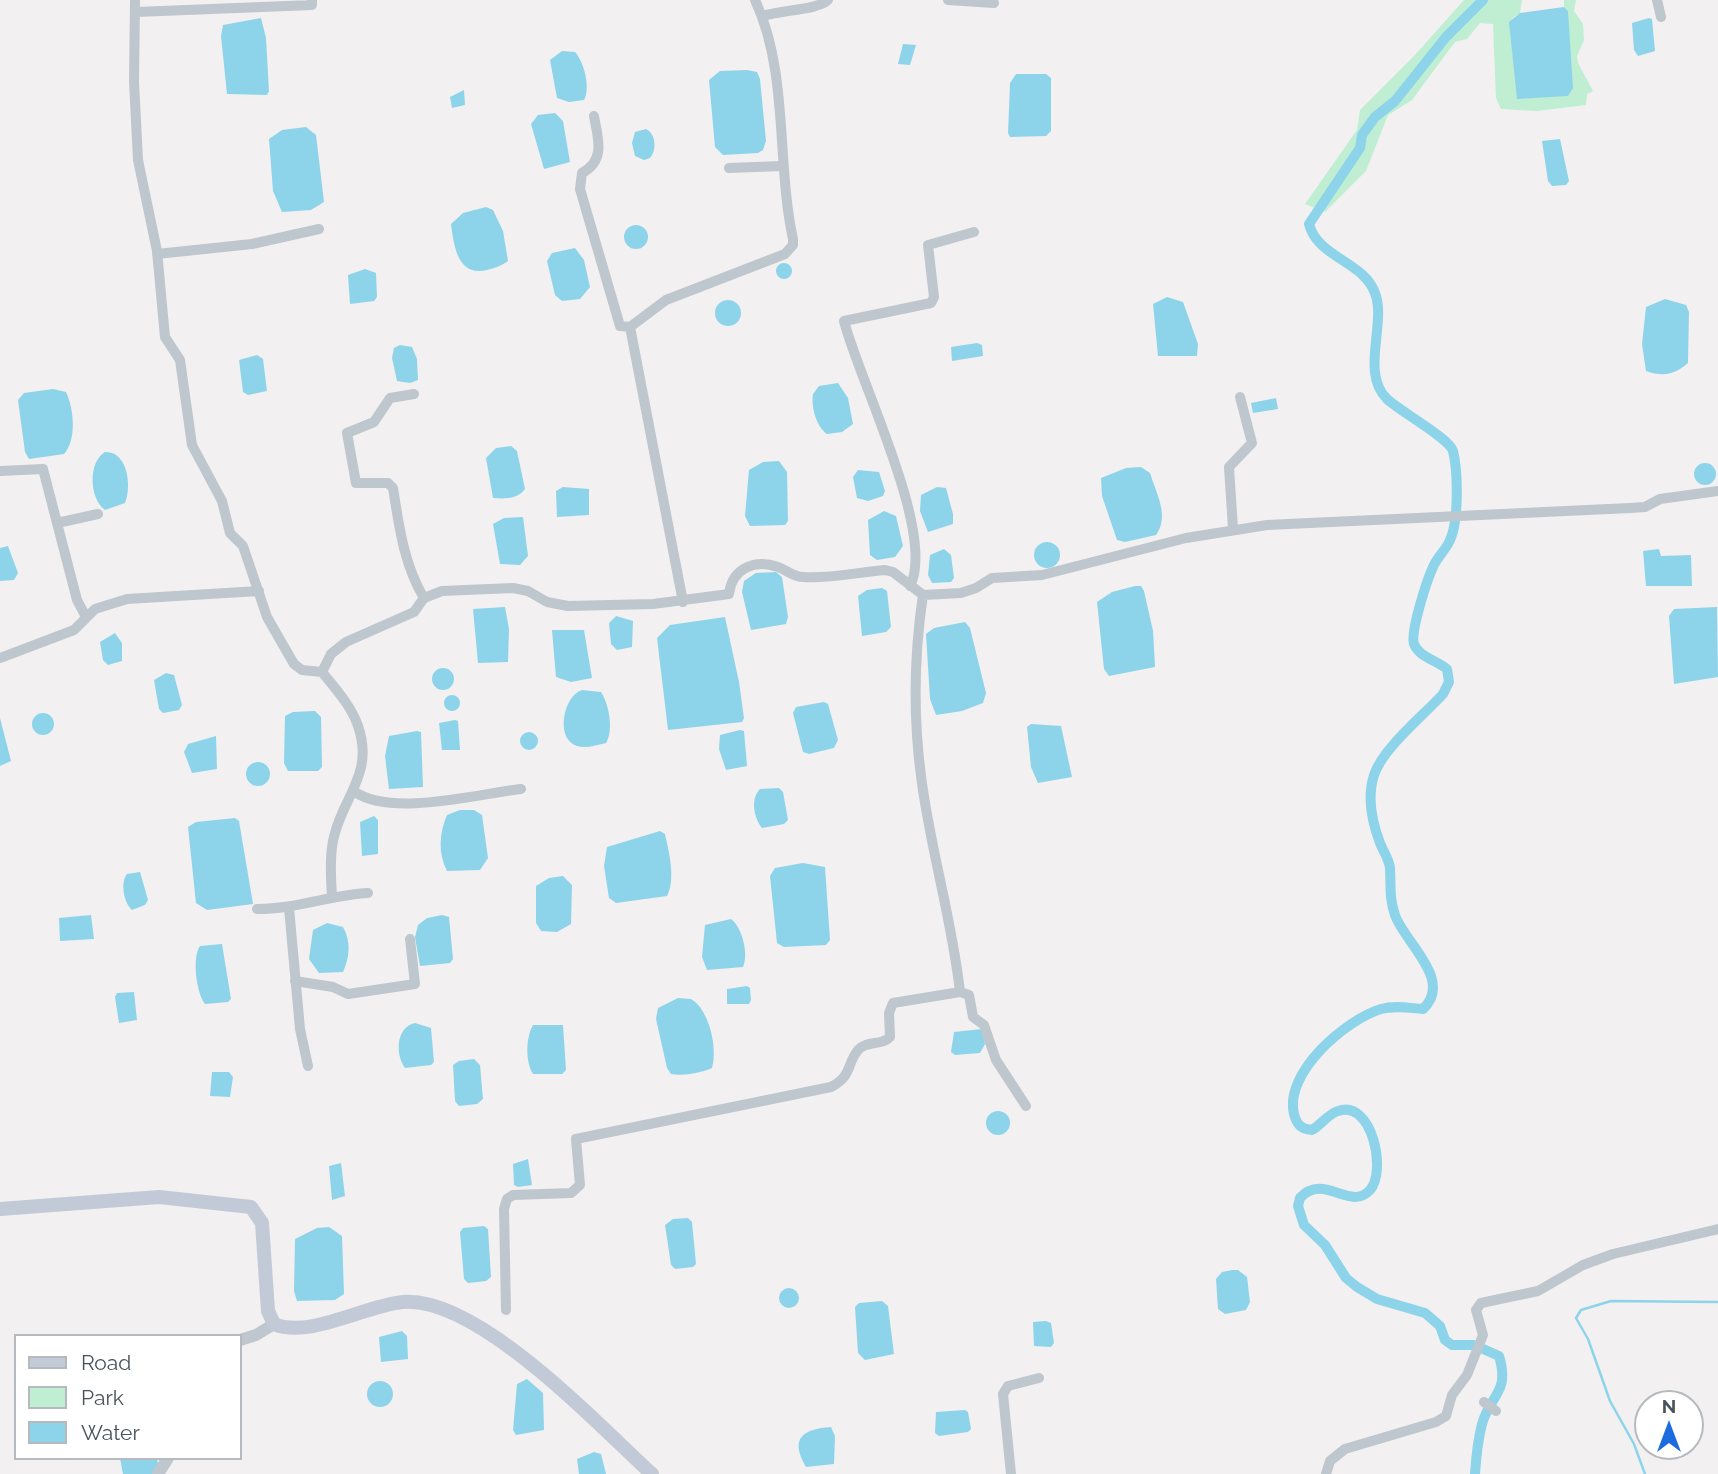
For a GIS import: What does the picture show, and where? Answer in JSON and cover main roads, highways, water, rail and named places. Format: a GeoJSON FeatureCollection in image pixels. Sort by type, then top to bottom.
{"type":"FeatureCollection","features":[{"type":"Feature","properties":{"kind":"main road"},"geometry":{"type":"LineString","coordinates":[[0,1209],[159,1197],[251,1207],[262,1223],[266,1300],[274,1324],[289,1326],[329,1321],[405,1302],[444,1309],[465,1317],[532,1366],[652,1474]]}},
{"type":"Feature","properties":{"kind":"water"},"geometry":{"type":"Polygon","coordinates":[[[1564,7],[1568,11],[1573,88],[1568,96],[1517,99],[1509,22],[1520,13],[1564,7]]]}},
{"type":"Feature","properties":{"kind":"water"},"geometry":{"type":"Polygon","coordinates":[[[261,18],[266,38],[269,91],[267,95],[227,94],[221,36],[223,25],[261,18]]]}},
{"type":"Feature","properties":{"kind":"water"},"geometry":{"type":"Polygon","coordinates":[[[1652,19],[1655,51],[1638,56],[1634,50],[1632,23],[1652,19]]]}},
{"type":"Feature","properties":{"kind":"water"},"geometry":{"type":"Polygon","coordinates":[[[903,44],[916,45],[910,65],[898,64],[903,44]]]}},
{"type":"Feature","properties":{"kind":"water"},"geometry":{"type":"Polygon","coordinates":[[[562,51],[575,52],[581,62],[587,82],[584,100],[569,102],[557,98],[550,60],[562,51]]]}},
{"type":"Feature","properties":{"kind":"water"},"geometry":{"type":"Polygon","coordinates":[[[720,71],[757,72],[760,79],[766,141],[763,150],[758,153],[723,155],[715,147],[709,80],[720,71]]]}},
{"type":"Feature","properties":{"kind":"water"},"geometry":{"type":"Polygon","coordinates":[[[1016,74],[1046,74],[1051,78],[1051,131],[1046,136],[1010,137],[1008,133],[1010,83],[1016,74]]]}},
{"type":"Feature","properties":{"kind":"water"},"geometry":{"type":"Polygon","coordinates":[[[464,90],[465,105],[452,108],[450,97],[464,90]]]}},
{"type":"Feature","properties":{"kind":"water"},"geometry":{"type":"Polygon","coordinates":[[[555,113],[563,121],[570,162],[544,169],[531,124],[538,115],[555,113]]]}},
{"type":"Feature","properties":{"kind":"water"},"geometry":{"type":"Polygon","coordinates":[[[306,127],[316,135],[324,202],[311,210],[282,212],[273,191],[269,139],[282,130],[306,127]]]}},
{"type":"Feature","properties":{"kind":"water"},"geometry":{"type":"Polygon","coordinates":[[[646,129],[654,138],[654,147],[650,158],[644,160],[635,156],[632,143],[635,132],[646,129]]]}},
{"type":"Feature","properties":{"kind":"water"},"geometry":{"type":"Polygon","coordinates":[[[1560,139],[1569,181],[1566,185],[1552,186],[1548,181],[1542,141],[1560,139]]]}},
{"type":"Feature","properties":{"kind":"water"},"geometry":{"type":"Polygon","coordinates":[[[486,207],[493,210],[503,231],[508,261],[500,266],[477,271],[464,265],[459,258],[451,224],[463,213],[486,207]]]}},
{"type":"Feature","properties":{"kind":"water"},"geometry":{"type":"Polygon","coordinates":[[[636,225],[645,228],[648,237],[645,246],[636,249],[627,246],[624,237],[627,228],[636,225]]]}},
{"type":"Feature","properties":{"kind":"water"},"geometry":{"type":"Polygon","coordinates":[[[575,248],[584,260],[590,287],[580,299],[562,301],[555,295],[547,261],[552,253],[575,248]]]}},
{"type":"Feature","properties":{"kind":"water"},"geometry":{"type":"Polygon","coordinates":[[[781,263],[787,263],[792,271],[790,277],[781,279],[776,274],[776,268],[781,263]]]}},
{"type":"Feature","properties":{"kind":"water"},"geometry":{"type":"Polygon","coordinates":[[[365,269],[376,273],[377,297],[374,301],[350,304],[348,275],[365,269]]]}},
{"type":"Feature","properties":{"kind":"water"},"geometry":{"type":"Polygon","coordinates":[[[1167,297],[1183,302],[1198,344],[1197,356],[1158,356],[1153,304],[1167,297]]]}},
{"type":"Feature","properties":{"kind":"water"},"geometry":{"type":"Polygon","coordinates":[[[1665,299],[1686,305],[1689,312],[1688,363],[1668,374],[1658,374],[1646,371],[1642,344],[1646,307],[1665,299]]]}},
{"type":"Feature","properties":{"kind":"water"},"geometry":{"type":"Polygon","coordinates":[[[728,300],[737,304],[741,313],[737,322],[728,326],[719,322],[715,313],[719,304],[728,300]]]}},
{"type":"Feature","properties":{"kind":"water"},"geometry":{"type":"Polygon","coordinates":[[[977,343],[982,345],[983,356],[952,361],[951,347],[977,343]]]}},
{"type":"Feature","properties":{"kind":"water"},"geometry":{"type":"Polygon","coordinates":[[[400,345],[412,347],[417,359],[418,380],[410,383],[397,381],[392,358],[394,348],[400,345]]]}},
{"type":"Feature","properties":{"kind":"water"},"geometry":{"type":"Polygon","coordinates":[[[257,355],[263,359],[267,391],[248,395],[243,392],[239,360],[257,355]]]}},
{"type":"Feature","properties":{"kind":"water"},"geometry":{"type":"Polygon","coordinates":[[[838,383],[848,398],[853,424],[842,432],[827,434],[815,416],[813,394],[819,386],[838,383]]]}},
{"type":"Feature","properties":{"kind":"water"},"geometry":{"type":"Polygon","coordinates":[[[53,389],[66,392],[69,399],[73,424],[71,441],[64,454],[29,459],[25,452],[18,400],[24,393],[53,389]]]}},
{"type":"Feature","properties":{"kind":"water"},"geometry":{"type":"Polygon","coordinates":[[[1276,398],[1278,409],[1253,413],[1251,403],[1276,398]]]}},
{"type":"Feature","properties":{"kind":"water"},"geometry":{"type":"Polygon","coordinates":[[[511,446],[517,451],[525,489],[515,497],[493,498],[486,458],[496,448],[511,446]]]}},
{"type":"Feature","properties":{"kind":"water"},"geometry":{"type":"Polygon","coordinates":[[[105,452],[113,453],[123,463],[128,488],[125,503],[105,510],[93,489],[93,472],[99,457],[105,452]]]}},
{"type":"Feature","properties":{"kind":"water"},"geometry":{"type":"Polygon","coordinates":[[[779,461],[787,472],[788,521],[785,525],[750,526],[745,516],[749,470],[763,462],[779,461]]]}},
{"type":"Feature","properties":{"kind":"water"},"geometry":{"type":"Polygon","coordinates":[[[1705,463],[1713,466],[1716,474],[1713,482],[1705,485],[1697,482],[1694,474],[1697,466],[1705,463]]]}},
{"type":"Feature","properties":{"kind":"water"},"geometry":{"type":"Polygon","coordinates":[[[1141,467],[1150,473],[1158,496],[1162,512],[1160,528],[1156,535],[1125,542],[1117,540],[1102,496],[1101,478],[1126,468],[1141,467]]]}},
{"type":"Feature","properties":{"kind":"water"},"geometry":{"type":"Polygon","coordinates":[[[858,470],[879,472],[885,491],[883,496],[868,501],[857,498],[853,477],[858,470]]]}},
{"type":"Feature","properties":{"kind":"water"},"geometry":{"type":"Polygon","coordinates":[[[563,487],[589,489],[589,515],[557,517],[556,491],[563,487]]]}},
{"type":"Feature","properties":{"kind":"water"},"geometry":{"type":"Polygon","coordinates":[[[937,487],[946,488],[953,524],[928,532],[920,511],[921,495],[937,487]]]}},
{"type":"Feature","properties":{"kind":"water"},"geometry":{"type":"Polygon","coordinates":[[[884,511],[896,516],[903,546],[895,557],[877,560],[870,555],[868,520],[884,511]]]}},
{"type":"Feature","properties":{"kind":"water"},"geometry":{"type":"Polygon","coordinates":[[[523,517],[528,556],[520,565],[500,564],[493,524],[504,518],[523,517]]]}},
{"type":"Feature","properties":{"kind":"water"},"geometry":{"type":"Polygon","coordinates":[[[1047,542],[1056,546],[1060,555],[1056,564],[1047,568],[1038,564],[1034,555],[1038,546],[1047,542]]]}},
{"type":"Feature","properties":{"kind":"water"},"geometry":{"type":"Polygon","coordinates":[[[8,546],[18,573],[14,580],[0,581],[0,548],[8,546]]]}},
{"type":"Feature","properties":{"kind":"water"},"geometry":{"type":"Polygon","coordinates":[[[944,549],[951,555],[954,578],[951,582],[932,583],[928,575],[930,555],[944,549]]]}},
{"type":"Feature","properties":{"kind":"water"},"geometry":{"type":"Polygon","coordinates":[[[1659,549],[1661,556],[1691,555],[1692,586],[1646,586],[1643,551],[1659,549]]]}},
{"type":"Feature","properties":{"kind":"water"},"geometry":{"type":"Polygon","coordinates":[[[776,572],[782,577],[788,617],[786,624],[751,630],[742,592],[744,581],[756,573],[776,572]]]}},
{"type":"Feature","properties":{"kind":"water"},"geometry":{"type":"Polygon","coordinates":[[[1141,586],[1144,591],[1153,631],[1155,667],[1109,676],[1104,669],[1097,602],[1112,592],[1141,586]]]}},
{"type":"Feature","properties":{"kind":"water"},"geometry":{"type":"Polygon","coordinates":[[[882,588],[887,591],[891,627],[886,632],[862,636],[858,596],[867,590],[882,588]]]}},
{"type":"Feature","properties":{"kind":"water"},"geometry":{"type":"Polygon","coordinates":[[[505,607],[509,629],[508,662],[478,663],[473,609],[505,607]]]}},
{"type":"Feature","properties":{"kind":"water"},"geometry":{"type":"Polygon","coordinates":[[[1717,607],[1718,677],[1674,684],[1669,616],[1674,609],[1717,607]]]}},
{"type":"Feature","properties":{"kind":"water"},"geometry":{"type":"Polygon","coordinates":[[[616,616],[633,621],[632,647],[617,650],[611,644],[609,623],[616,616]]]}},
{"type":"Feature","properties":{"kind":"water"},"geometry":{"type":"Polygon","coordinates":[[[725,617],[739,682],[744,718],[742,722],[668,730],[657,638],[670,625],[725,617]]]}},
{"type":"Feature","properties":{"kind":"water"},"geometry":{"type":"Polygon","coordinates":[[[965,622],[970,628],[986,693],[983,703],[962,711],[936,715],[930,699],[926,634],[934,628],[965,622]]]}},
{"type":"Feature","properties":{"kind":"water"},"geometry":{"type":"Polygon","coordinates":[[[552,630],[584,630],[592,678],[571,682],[556,677],[552,630]]]}},
{"type":"Feature","properties":{"kind":"water"},"geometry":{"type":"Polygon","coordinates":[[[115,633],[122,643],[122,661],[108,665],[103,660],[100,642],[115,633]]]}},
{"type":"Feature","properties":{"kind":"water"},"geometry":{"type":"Polygon","coordinates":[[[443,668],[451,671],[454,679],[451,687],[443,690],[435,687],[432,679],[435,671],[443,668]]]}},
{"type":"Feature","properties":{"kind":"water"},"geometry":{"type":"Polygon","coordinates":[[[166,673],[174,675],[182,705],[179,710],[163,713],[159,709],[154,680],[166,673]]]}},
{"type":"Feature","properties":{"kind":"water"},"geometry":{"type":"Polygon","coordinates":[[[582,690],[601,692],[604,697],[610,725],[606,743],[580,747],[570,742],[566,735],[566,709],[575,694],[582,690]]]}},
{"type":"Feature","properties":{"kind":"water"},"geometry":{"type":"Polygon","coordinates":[[[452,695],[458,697],[458,709],[452,711],[446,709],[444,703],[446,697],[452,695]]]}},
{"type":"Feature","properties":{"kind":"water"},"geometry":{"type":"Polygon","coordinates":[[[824,702],[828,704],[838,740],[834,748],[809,754],[803,752],[793,713],[796,707],[824,702]]]}},
{"type":"Feature","properties":{"kind":"water"},"geometry":{"type":"Polygon","coordinates":[[[315,711],[321,717],[322,767],[318,771],[288,771],[284,763],[285,716],[293,712],[315,711]]]}},
{"type":"Feature","properties":{"kind":"water"},"geometry":{"type":"Polygon","coordinates":[[[43,713],[51,716],[54,724],[51,732],[43,735],[35,732],[32,724],[35,716],[43,713]]]}},
{"type":"Feature","properties":{"kind":"water"},"geometry":{"type":"Polygon","coordinates":[[[0,718],[11,761],[0,766],[0,718]]]}},
{"type":"Feature","properties":{"kind":"water"},"geometry":{"type":"Polygon","coordinates":[[[458,721],[460,750],[442,750],[439,723],[458,721]]]}},
{"type":"Feature","properties":{"kind":"water"},"geometry":{"type":"Polygon","coordinates":[[[1031,724],[1061,726],[1072,777],[1038,783],[1031,767],[1027,727],[1031,724]]]}},
{"type":"Feature","properties":{"kind":"water"},"geometry":{"type":"Polygon","coordinates":[[[744,731],[747,766],[726,770],[719,749],[720,735],[744,731]]]}},
{"type":"Feature","properties":{"kind":"water"},"geometry":{"type":"Polygon","coordinates":[[[421,732],[423,787],[389,789],[385,756],[389,736],[421,732]]]}},
{"type":"Feature","properties":{"kind":"water"},"geometry":{"type":"Polygon","coordinates":[[[529,732],[535,735],[538,741],[535,747],[529,750],[523,747],[520,741],[523,735],[529,732]]]}},
{"type":"Feature","properties":{"kind":"water"},"geometry":{"type":"Polygon","coordinates":[[[216,736],[217,769],[192,773],[184,752],[188,744],[216,736]]]}},
{"type":"Feature","properties":{"kind":"water"},"geometry":{"type":"Polygon","coordinates":[[[258,762],[269,769],[270,774],[263,785],[258,786],[247,779],[246,774],[253,763],[258,762]]]}},
{"type":"Feature","properties":{"kind":"water"},"geometry":{"type":"Polygon","coordinates":[[[779,788],[783,792],[788,820],[784,824],[762,828],[754,808],[757,793],[760,789],[779,788]]]}},
{"type":"Feature","properties":{"kind":"water"},"geometry":{"type":"Polygon","coordinates":[[[460,810],[474,810],[482,815],[488,858],[480,870],[447,871],[444,864],[441,836],[444,822],[447,815],[460,810]]]}},
{"type":"Feature","properties":{"kind":"water"},"geometry":{"type":"Polygon","coordinates":[[[374,816],[378,820],[378,854],[362,856],[360,822],[374,816]]]}},
{"type":"Feature","properties":{"kind":"water"},"geometry":{"type":"Polygon","coordinates":[[[235,818],[239,821],[253,904],[207,910],[196,903],[188,827],[196,822],[235,818]]]}},
{"type":"Feature","properties":{"kind":"water"},"geometry":{"type":"Polygon","coordinates":[[[660,831],[665,834],[671,866],[671,882],[667,896],[616,903],[609,898],[604,866],[607,847],[660,831]]]}},
{"type":"Feature","properties":{"kind":"water"},"geometry":{"type":"Polygon","coordinates":[[[803,863],[825,867],[830,940],[826,945],[784,947],[777,943],[770,876],[775,868],[803,863]]]}},
{"type":"Feature","properties":{"kind":"water"},"geometry":{"type":"Polygon","coordinates":[[[140,872],[148,900],[145,905],[132,910],[125,898],[124,882],[127,874],[140,872]]]}},
{"type":"Feature","properties":{"kind":"water"},"geometry":{"type":"Polygon","coordinates":[[[563,876],[572,885],[571,924],[557,932],[541,931],[536,923],[536,886],[549,878],[563,876]]]}},
{"type":"Feature","properties":{"kind":"water"},"geometry":{"type":"Polygon","coordinates":[[[91,915],[94,939],[60,941],[59,918],[91,915]]]}},
{"type":"Feature","properties":{"kind":"water"},"geometry":{"type":"Polygon","coordinates":[[[442,915],[449,917],[453,959],[450,963],[420,966],[415,937],[418,925],[427,918],[442,915]]]}},
{"type":"Feature","properties":{"kind":"water"},"geometry":{"type":"Polygon","coordinates":[[[731,919],[743,941],[743,967],[707,970],[702,957],[705,925],[731,919]]]}},
{"type":"Feature","properties":{"kind":"water"},"geometry":{"type":"Polygon","coordinates":[[[327,923],[343,927],[346,932],[349,949],[343,972],[319,973],[309,959],[313,930],[327,923]]]}},
{"type":"Feature","properties":{"kind":"water"},"geometry":{"type":"Polygon","coordinates":[[[222,944],[231,999],[228,1002],[205,1004],[199,991],[196,958],[200,946],[222,944]]]}},
{"type":"Feature","properties":{"kind":"water"},"geometry":{"type":"Polygon","coordinates":[[[747,986],[750,988],[749,1004],[727,1004],[727,989],[747,986]]]}},
{"type":"Feature","properties":{"kind":"water"},"geometry":{"type":"Polygon","coordinates":[[[134,992],[137,1020],[119,1023],[115,997],[117,993],[134,992]]]}},
{"type":"Feature","properties":{"kind":"water"},"geometry":{"type":"Polygon","coordinates":[[[678,998],[691,999],[703,1011],[713,1040],[712,1068],[681,1075],[671,1074],[667,1068],[656,1019],[658,1008],[678,998]]]}},
{"type":"Feature","properties":{"kind":"water"},"geometry":{"type":"Polygon","coordinates":[[[415,1023],[431,1028],[434,1062],[431,1065],[405,1068],[400,1056],[399,1042],[404,1030],[415,1023]]]}},
{"type":"Feature","properties":{"kind":"water"},"geometry":{"type":"Polygon","coordinates":[[[533,1025],[563,1025],[566,1070],[562,1074],[533,1074],[527,1049],[533,1025]]]}},
{"type":"Feature","properties":{"kind":"water"},"geometry":{"type":"Polygon","coordinates":[[[982,1029],[985,1044],[980,1053],[955,1055],[951,1052],[954,1032],[982,1029]]]}},
{"type":"Feature","properties":{"kind":"water"},"geometry":{"type":"Polygon","coordinates":[[[474,1059],[480,1065],[483,1099],[477,1104],[459,1106],[455,1101],[453,1065],[459,1061],[474,1059]]]}},
{"type":"Feature","properties":{"kind":"water"},"geometry":{"type":"Polygon","coordinates":[[[212,1072],[229,1072],[233,1077],[230,1097],[210,1096],[212,1072]]]}},
{"type":"Feature","properties":{"kind":"water"},"geometry":{"type":"Polygon","coordinates":[[[993,1111],[1003,1111],[1010,1118],[1010,1128],[1003,1135],[993,1135],[986,1128],[986,1118],[993,1111]]]}},
{"type":"Feature","properties":{"kind":"water"},"geometry":{"type":"Polygon","coordinates":[[[528,1159],[532,1185],[518,1187],[514,1185],[513,1164],[528,1159]]]}},
{"type":"Feature","properties":{"kind":"water"},"geometry":{"type":"Polygon","coordinates":[[[341,1163],[345,1196],[332,1200],[329,1166],[341,1163]]]}},
{"type":"Feature","properties":{"kind":"water"},"geometry":{"type":"Polygon","coordinates":[[[688,1218],[692,1222],[696,1264],[693,1267],[675,1269],[671,1265],[665,1225],[673,1219],[688,1218]]]}},
{"type":"Feature","properties":{"kind":"water"},"geometry":{"type":"Polygon","coordinates":[[[484,1226],[488,1229],[491,1277],[486,1281],[468,1283],[464,1279],[460,1232],[463,1228],[484,1226]]]}},
{"type":"Feature","properties":{"kind":"water"},"geometry":{"type":"Polygon","coordinates":[[[329,1227],[342,1236],[344,1294],[335,1300],[297,1301],[294,1291],[295,1239],[317,1228],[329,1227]]]}},
{"type":"Feature","properties":{"kind":"water"},"geometry":{"type":"Polygon","coordinates":[[[1238,1270],[1247,1277],[1250,1302],[1246,1310],[1225,1314],[1218,1309],[1216,1279],[1222,1272],[1238,1270]]]}},
{"type":"Feature","properties":{"kind":"water"},"geometry":{"type":"Polygon","coordinates":[[[789,1288],[796,1291],[799,1298],[796,1305],[789,1308],[782,1305],[779,1298],[782,1291],[789,1288]]]}},
{"type":"Feature","properties":{"kind":"water"},"geometry":{"type":"Polygon","coordinates":[[[882,1301],[888,1306],[894,1354],[865,1360],[858,1353],[855,1307],[859,1303],[882,1301]]]}},
{"type":"Feature","properties":{"kind":"water"},"geometry":{"type":"Polygon","coordinates":[[[1033,1322],[1051,1323],[1054,1343],[1051,1347],[1034,1346],[1033,1322]]]}},
{"type":"Feature","properties":{"kind":"water"},"geometry":{"type":"Polygon","coordinates":[[[402,1331],[407,1336],[408,1359],[381,1362],[379,1337],[402,1331]]]}},
{"type":"Feature","properties":{"kind":"water"},"geometry":{"type":"Polygon","coordinates":[[[527,1379],[543,1393],[544,1430],[516,1435],[513,1430],[517,1384],[527,1379]]]}},
{"type":"Feature","properties":{"kind":"water"},"geometry":{"type":"Polygon","coordinates":[[[380,1381],[389,1385],[393,1394],[389,1403],[380,1407],[371,1403],[367,1394],[371,1385],[380,1381]]]}},
{"type":"Feature","properties":{"kind":"water"},"geometry":{"type":"Polygon","coordinates":[[[936,1412],[968,1412],[971,1429],[968,1432],[939,1436],[935,1433],[936,1412]]]}},
{"type":"Feature","properties":{"kind":"water"},"geometry":{"type":"Polygon","coordinates":[[[831,1427],[835,1436],[834,1464],[806,1467],[799,1449],[802,1437],[813,1430],[831,1427]]]}},
{"type":"Feature","properties":{"kind":"water"},"geometry":{"type":"Polygon","coordinates":[[[594,1452],[601,1454],[606,1474],[579,1474],[577,1459],[594,1452]]]}},
{"type":"Feature","properties":{"kind":"water"},"geometry":{"type":"Polygon","coordinates":[[[120,1460],[157,1460],[152,1474],[123,1474],[120,1460]]]}},
{"type":"Feature","properties":{"kind":"waterway"},"geometry":{"type":"LineString","coordinates":[[1475,1474],[1482,1424],[1501,1385],[1502,1368],[1499,1356],[1474,1345],[1452,1345],[1445,1340],[1440,1326],[1425,1313],[1377,1299],[1346,1278],[1325,1245],[1304,1225],[1298,1206],[1300,1198],[1309,1191],[1327,1190],[1354,1197],[1362,1196],[1370,1190],[1377,1168],[1373,1139],[1368,1126],[1360,1116],[1350,1110],[1334,1112],[1312,1130],[1302,1127],[1294,1114],[1293,1098],[1298,1082],[1320,1050],[1351,1024],[1381,1009],[1423,1009],[1431,998],[1433,986],[1430,974],[1400,926],[1393,909],[1389,865],[1375,827],[1371,792],[1374,775],[1386,754],[1443,694],[1449,682],[1447,669],[1420,652],[1413,638],[1430,574],[1453,532],[1457,496],[1455,460],[1450,446],[1387,399],[1379,389],[1374,363],[1378,308],[1371,284],[1322,245],[1309,224],[1360,148],[1362,135],[1375,117],[1395,101],[1446,37],[1483,0]]}},
{"type":"Feature","properties":{"kind":"waterway"},"geometry":{"type":"LineString","coordinates":[[1645,1474],[1634,1444],[1610,1401],[1588,1339],[1576,1318],[1581,1310],[1611,1301],[1718,1302]]}}]}
